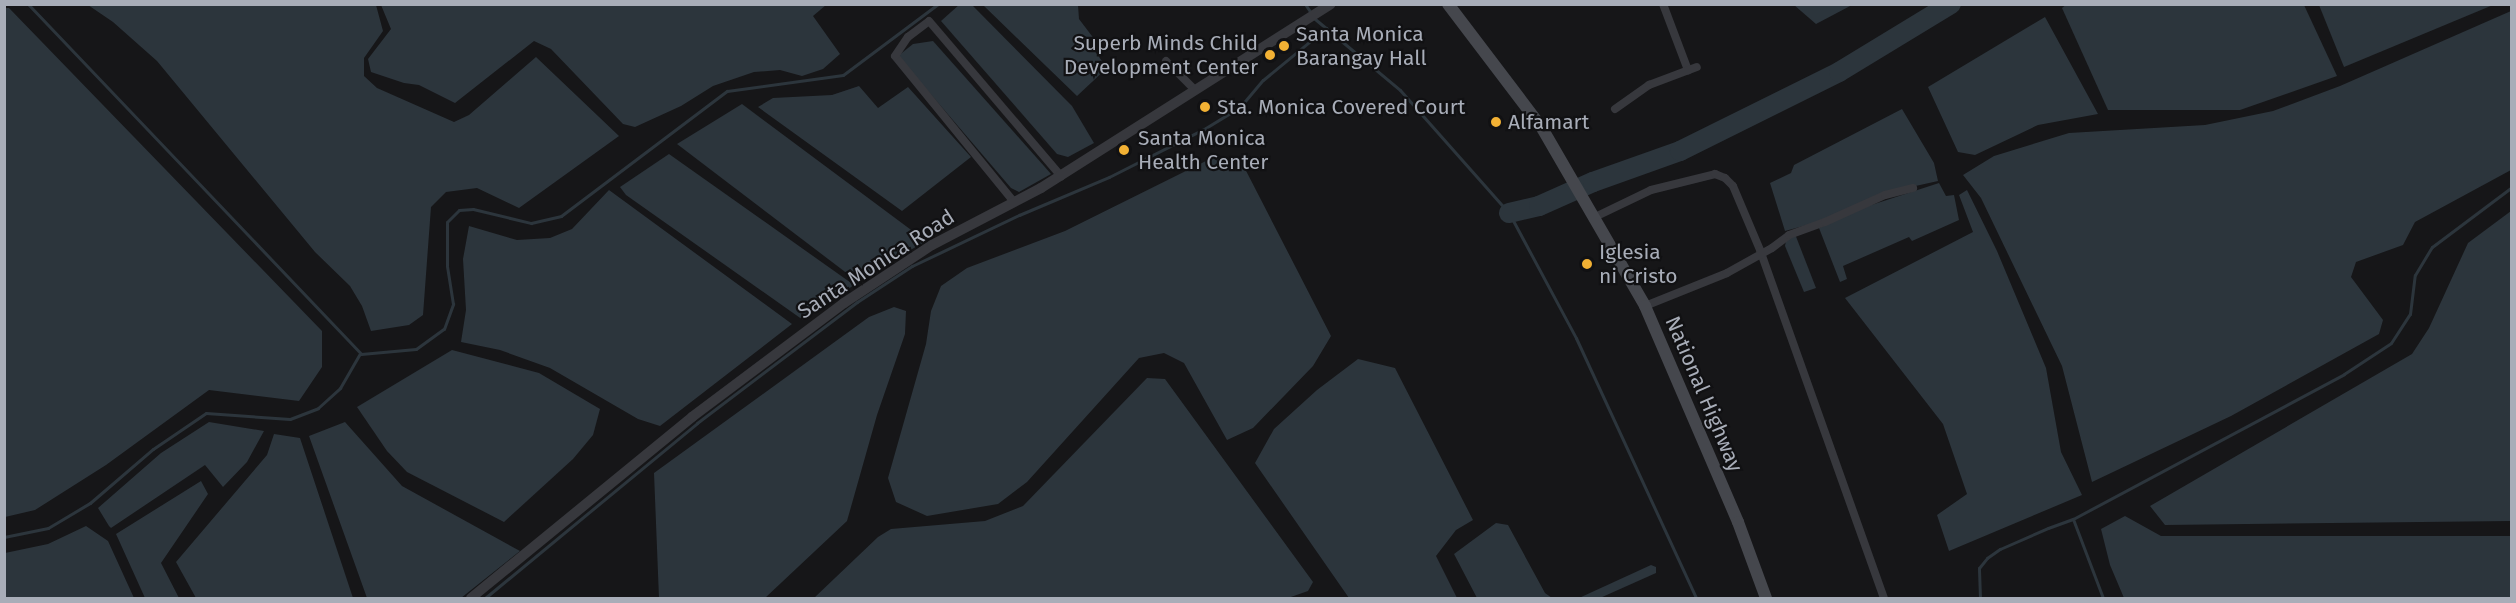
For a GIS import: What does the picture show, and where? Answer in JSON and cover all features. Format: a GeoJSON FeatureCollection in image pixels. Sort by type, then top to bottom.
{"type":"FeatureCollection","features":[{"type":"Feature","properties":{"kind":"main road","name":"National Highway"},"geometry":{"type":"LineString","coordinates":[[1448,4],[1553,146],[1645,306],[1738,522],[1766,598]]}},
{"type":"Feature","properties":{"kind":"street","name":"Santa Monica Road"},"geometry":{"type":"LineString","coordinates":[[471,598],[692,417],[844,303],[932,245],[1061,176],[1331,4]]}},
{"type":"Feature","properties":{"kind":"street"},"geometry":{"type":"LineString","coordinates":[[1615,109],[1649,86],[1692,68],[1663,4]]}},
{"type":"Feature","properties":{"kind":"street"},"geometry":{"type":"LineString","coordinates":[[1014,202],[895,56],[908,38],[929,21],[1061,176]]}},
{"type":"Feature","properties":{"kind":"street"},"geometry":{"type":"LineString","coordinates":[[1166,61],[1195,90]]}},
{"type":"Feature","properties":{"kind":"street"},"geometry":{"type":"LineString","coordinates":[[1594,215],[1651,190],[1715,174],[1725,178],[1733,186],[1761,255],[1884,598]]}},
{"type":"Feature","properties":{"kind":"street"},"geometry":{"type":"LineString","coordinates":[[1645,306],[1727,273],[1761,255],[1789,235],[1825,222],[1885,195],[1913,188]]}},
{"type":"Feature","properties":{"kind":"shaded area"},"geometry":{"type":"Polygon","coordinates":[[[960,4],[972,5],[1072,106],[1094,143],[1068,157],[1057,154],[941,21],[960,4]]]}},
{"type":"Feature","properties":{"kind":"shaded area"},"geometry":{"type":"Polygon","coordinates":[[[2067,4],[2304,5],[2337,76],[2240,110],[2108,110],[2062,8],[2067,4]]]}},
{"type":"Feature","properties":{"kind":"shaded area"},"geometry":{"type":"Polygon","coordinates":[[[88,5],[376,5],[383,31],[364,58],[364,76],[377,88],[454,122],[469,115],[536,57],[619,136],[519,208],[477,188],[446,192],[431,207],[423,315],[409,325],[371,331],[362,306],[350,286],[315,252],[157,61],[113,22],[88,5]]]}},
{"type":"Feature","properties":{"kind":"shaded area"},"geometry":{"type":"Polygon","coordinates":[[[381,5],[826,5],[813,16],[840,54],[823,69],[802,76],[780,70],[754,72],[713,86],[681,106],[635,127],[623,124],[551,49],[534,41],[455,103],[419,85],[404,83],[371,72],[368,59],[391,29],[381,5]]]}},
{"type":"Feature","properties":{"kind":"shaded area"},"geometry":{"type":"Polygon","coordinates":[[[983,5],[1078,5],[1079,19],[1098,44],[1094,50],[1107,68],[1077,96],[983,5]]]}},
{"type":"Feature","properties":{"kind":"shaded area"},"geometry":{"type":"Polygon","coordinates":[[[1794,5],[1852,5],[1816,24],[1794,5]]]}},
{"type":"Feature","properties":{"kind":"shaded area"},"geometry":{"type":"Polygon","coordinates":[[[2319,5],[2493,5],[2344,67],[2319,5]]]}},
{"type":"Feature","properties":{"kind":"shaded area"},"geometry":{"type":"Polygon","coordinates":[[[5,8],[9,8],[322,331],[322,367],[299,401],[209,390],[106,465],[35,510],[5,517],[5,8]]]}},
{"type":"Feature","properties":{"kind":"shaded area"},"geometry":{"type":"Polygon","coordinates":[[[2511,11],[2511,170],[2415,222],[2403,245],[2356,262],[2351,277],[2383,320],[2379,334],[2231,416],[2092,482],[2062,366],[1981,198],[1963,175],[1994,156],[2069,133],[2205,125],[2273,111],[2340,86],[2511,11]]]}},
{"type":"Feature","properties":{"kind":"shaded area"},"geometry":{"type":"Polygon","coordinates":[[[2045,17],[2098,114],[2038,125],[1975,155],[1958,152],[1928,87],[2045,17]]]}},
{"type":"Feature","properties":{"kind":"shaded area"},"geometry":{"type":"Polygon","coordinates":[[[933,41],[1051,174],[1019,192],[1011,188],[898,56],[913,44],[933,41]]]}},
{"type":"Feature","properties":{"kind":"shaded area"},"geometry":{"type":"Polygon","coordinates":[[[859,86],[878,108],[908,87],[971,157],[902,211],[758,107],[773,98],[832,95],[859,86]]]}},
{"type":"Feature","properties":{"kind":"shaded area"},"geometry":{"type":"Polygon","coordinates":[[[742,104],[926,241],[857,281],[677,144],[742,104]]]}},
{"type":"Feature","properties":{"kind":"shaded area"},"geometry":{"type":"Polygon","coordinates":[[[1902,109],[1934,163],[1938,181],[1884,193],[1818,222],[1785,231],[1770,183],[1791,173],[1794,165],[1902,109]]]}},
{"type":"Feature","properties":{"kind":"shaded area"},"geometry":{"type":"Polygon","coordinates":[[[669,154],[854,285],[803,320],[626,195],[620,187],[669,154]]]}},
{"type":"Feature","properties":{"kind":"shaded area"},"geometry":{"type":"Polygon","coordinates":[[[1216,156],[1241,161],[1331,336],[1313,366],[1253,428],[1227,440],[1184,363],[1164,353],[1139,358],[1027,482],[998,504],[927,516],[896,502],[888,478],[926,344],[931,311],[941,286],[967,268],[1065,231],[1216,156]]]}},
{"type":"Feature","properties":{"kind":"shaded area"},"geometry":{"type":"Polygon","coordinates":[[[1939,183],[1946,196],[1954,195],[1959,220],[1912,241],[1909,237],[1843,266],[1847,279],[1840,282],[1819,228],[1856,210],[1939,183]]]}},
{"type":"Feature","properties":{"kind":"shaded area"},"geometry":{"type":"Polygon","coordinates":[[[609,190],[792,324],[660,426],[638,419],[550,368],[500,350],[461,342],[466,310],[463,259],[469,226],[517,240],[550,238],[572,229],[609,190]]]}},
{"type":"Feature","properties":{"kind":"shaded area"},"geometry":{"type":"Polygon","coordinates":[[[1967,190],[1997,251],[2046,368],[2061,452],[2082,495],[1949,551],[1937,515],[1967,494],[1943,424],[1845,298],[1973,232],[1959,195],[1967,190]]]}},
{"type":"Feature","properties":{"kind":"shaded area"},"geometry":{"type":"Polygon","coordinates":[[[2511,211],[2511,521],[2165,525],[2150,506],[2412,354],[2429,328],[2468,243],[2511,211]]]}},
{"type":"Feature","properties":{"kind":"shaded area"},"geometry":{"type":"Polygon","coordinates":[[[1795,234],[1816,288],[1804,292],[1785,246],[1786,241],[1795,234]]]}},
{"type":"Feature","properties":{"kind":"shaded area"},"geometry":{"type":"Polygon","coordinates":[[[894,307],[906,311],[905,334],[877,415],[847,521],[765,598],[659,598],[654,473],[869,317],[894,307]]]}},
{"type":"Feature","properties":{"kind":"shaded area"},"geometry":{"type":"Polygon","coordinates":[[[452,350],[539,373],[600,409],[593,435],[573,459],[504,522],[407,472],[387,451],[357,407],[452,350]]]}},
{"type":"Feature","properties":{"kind":"shaded area"},"geometry":{"type":"Polygon","coordinates":[[[1358,359],[1395,368],[1473,520],[1456,530],[1436,556],[1457,598],[1349,598],[1255,463],[1274,429],[1317,390],[1358,359]]]}},
{"type":"Feature","properties":{"kind":"shaded area"},"geometry":{"type":"Polygon","coordinates":[[[1147,378],[1165,379],[1313,582],[1308,591],[1288,598],[814,598],[878,537],[891,529],[985,521],[1023,506],[1147,378]]]}},
{"type":"Feature","properties":{"kind":"shaded area"},"geometry":{"type":"Polygon","coordinates":[[[209,422],[264,431],[247,462],[223,487],[205,465],[111,528],[98,508],[161,453],[209,422]]]}},
{"type":"Feature","properties":{"kind":"shaded area"},"geometry":{"type":"Polygon","coordinates":[[[345,422],[402,486],[520,551],[461,598],[367,598],[309,436],[345,422]]]}},
{"type":"Feature","properties":{"kind":"shaded area"},"geometry":{"type":"Polygon","coordinates":[[[274,434],[300,438],[353,598],[196,598],[176,562],[267,455],[274,434]]]}},
{"type":"Feature","properties":{"kind":"shaded area"},"geometry":{"type":"Polygon","coordinates":[[[201,481],[208,494],[161,563],[179,598],[145,598],[116,534],[201,481]]]}},
{"type":"Feature","properties":{"kind":"shaded area"},"geometry":{"type":"Polygon","coordinates":[[[2125,516],[2161,536],[2511,536],[2511,598],[2124,598],[2110,565],[2101,529],[2125,516]]]}},
{"type":"Feature","properties":{"kind":"shaded area"},"geometry":{"type":"Polygon","coordinates":[[[1496,523],[1508,525],[1545,593],[1552,598],[1477,598],[1454,554],[1496,523]]]}},
{"type":"Feature","properties":{"kind":"shaded area"},"geometry":{"type":"Polygon","coordinates":[[[86,526],[108,541],[134,598],[5,598],[5,553],[48,544],[86,526]]]}},
{"type":"Feature","properties":{"kind":"shaded area"},"geometry":{"type":"Polygon","coordinates":[[[1651,565],[1656,567],[1656,573],[1600,598],[1579,598],[1651,565]]]}},
{"type":"Feature","properties":{"kind":"waterway"},"geometry":{"type":"LineString","coordinates":[[28,4],[361,354],[416,349],[444,329],[453,304],[447,265],[447,222],[459,210],[473,209],[531,223],[561,216],[727,91],[843,75],[938,4]]}},
{"type":"Feature","properties":{"kind":"waterway"},"geometry":{"type":"LineString","coordinates":[[1305,4],[1315,19],[1400,90],[1509,213],[1576,338],[1696,598]]}},
{"type":"Feature","properties":{"kind":"waterway"},"geometry":{"type":"LineString","coordinates":[[1509,213],[1539,206],[1593,182],[1680,151],[1839,72],[1951,4]]}},
{"type":"Feature","properties":{"kind":"waterway"},"geometry":{"type":"LineString","coordinates":[[485,598],[697,423],[857,302],[912,266],[1019,215],[1109,177],[1204,129],[1240,107],[1263,80],[1326,28]]}},
{"type":"Feature","properties":{"kind":"waterway"},"geometry":{"type":"LineString","coordinates":[[1980,598],[1979,568],[1987,558],[2000,549],[2073,519],[2344,374],[2391,343],[2410,314],[2415,275],[2432,247],[2512,187]]}},
{"type":"Feature","properties":{"kind":"waterway"},"geometry":{"type":"LineString","coordinates":[[4,537],[48,528],[90,503],[153,449],[206,413],[290,419],[318,408],[340,388],[360,354]]}},
{"type":"Feature","properties":{"kind":"waterway"},"geometry":{"type":"LineString","coordinates":[[2073,519],[2103,598]]}},
{"type":"Feature","properties":{"kind":"place","name":"Santa Monica Barangay Hall"},"geometry":{"type":"Point","coordinates":[1284,46]}},
{"type":"Feature","properties":{"kind":"place","name":"Superb Minds Child Development Center"},"geometry":{"type":"Point","coordinates":[1270,55]}},
{"type":"Feature","properties":{"kind":"place","name":"Sta. Monica Covered Court"},"geometry":{"type":"Point","coordinates":[1205,107]}},
{"type":"Feature","properties":{"kind":"place","name":"Alfamart"},"geometry":{"type":"Point","coordinates":[1496,122]}},
{"type":"Feature","properties":{"kind":"place","name":"Santa Monica Health Center"},"geometry":{"type":"Point","coordinates":[1124,150]}},
{"type":"Feature","properties":{"kind":"place","name":"Iglesia ni Cristo"},"geometry":{"type":"Point","coordinates":[1587,264]}}]}
